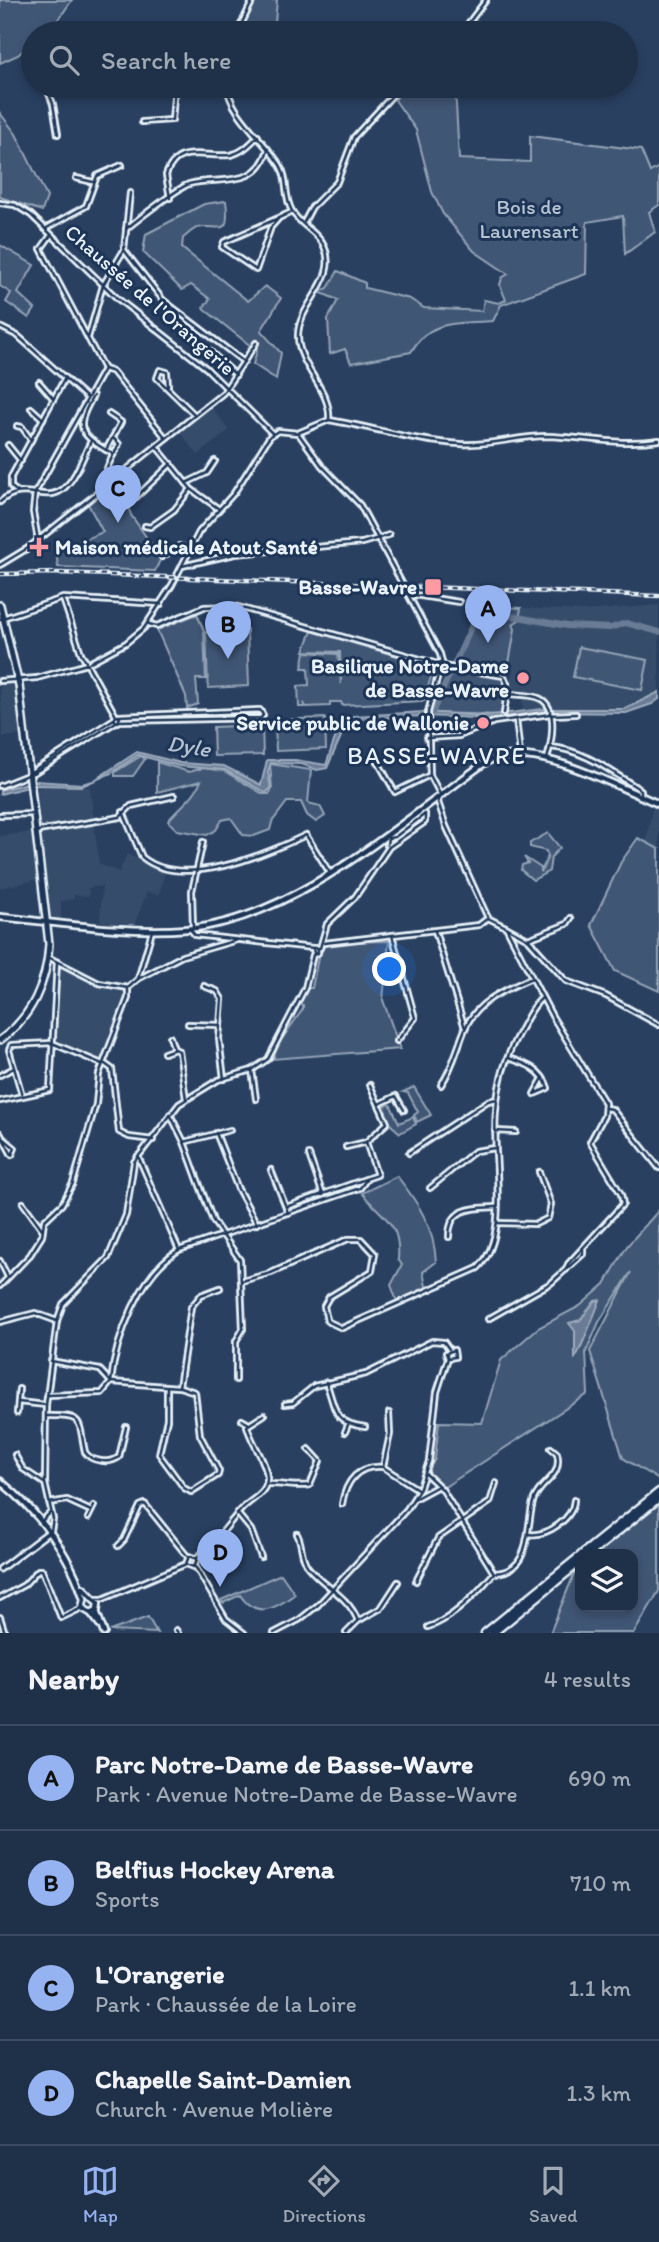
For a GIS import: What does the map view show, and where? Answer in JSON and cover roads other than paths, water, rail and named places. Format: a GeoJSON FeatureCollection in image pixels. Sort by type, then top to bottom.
{"type":"FeatureCollection","features":[{"type":"Feature","properties":{"kind":"highway"},"geometry":{"type":"LineString","coordinates":[[588,1549],[659,1492]]}},
{"type":"Feature","properties":{"kind":"highway"},"geometry":{"type":"LineString","coordinates":[[596,1549],[659,1498]]}},
{"type":"Feature","properties":{"kind":"highway"},"geometry":{"type":"LineString","coordinates":[[485,1633],[575,1560]]}},
{"type":"Feature","properties":{"kind":"highway"},"geometry":{"type":"LineString","coordinates":[[494,1633],[575,1566]]}},
{"type":"Feature","properties":{"kind":"main road"},"geometry":{"type":"LineString","coordinates":[[0,605],[18,680],[47,922],[48,957],[36,999],[26,1014],[0,1040]]}},
{"type":"Feature","properties":{"kind":"main road"},"geometry":{"type":"LineString","coordinates":[[0,917],[152,930],[191,928],[224,922],[270,907],[330,873],[490,759],[520,754],[547,760],[659,804]]}},
{"type":"Feature","properties":{"kind":"main road"},"geometry":{"type":"LineString","coordinates":[[0,1481],[50,1531],[80,1585],[84,1598],[80,1609],[94,1612]]}},
{"type":"Feature","properties":{"kind":"main road"},"geometry":{"type":"LineString","coordinates":[[80,1585],[97,1600]]}},
{"type":"Feature","properties":{"kind":"main road"},"geometry":{"type":"LineString","coordinates":[[84,1598],[97,1600]]}},
{"type":"Feature","properties":{"kind":"main road"},"geometry":{"type":"LineString","coordinates":[[97,1600],[94,1612],[104,1633]]}},
{"type":"Feature","properties":{"kind":"street"},"geometry":{"type":"LineString","coordinates":[[243,21],[253,0]]}},
{"type":"Feature","properties":{"kind":"street"},"geometry":{"type":"LineString","coordinates":[[470,21],[486,0]]}},
{"type":"Feature","properties":{"kind":"street"},"geometry":{"type":"LineString","coordinates":[[51,98],[58,134]]}},
{"type":"Feature","properties":{"kind":"street"},"geometry":{"type":"LineString","coordinates":[[142,122],[172,120],[174,98]]}},
{"type":"Feature","properties":{"kind":"street"},"geometry":{"type":"LineString","coordinates":[[230,98],[283,170],[286,196],[292,212],[323,243],[328,262],[323,281],[302,317],[298,340],[304,362],[327,405],[329,420]]}},
{"type":"Feature","properties":{"kind":"street"},"geometry":{"type":"LineString","coordinates":[[304,222],[312,207],[337,182],[346,150],[354,137],[390,98]]}},
{"type":"Feature","properties":{"kind":"street"},"geometry":{"type":"LineString","coordinates":[[170,198],[166,176],[178,157],[192,153],[233,154],[258,136]]}},
{"type":"Feature","properties":{"kind":"street"},"geometry":{"type":"LineString","coordinates":[[126,229],[188,185],[228,181],[249,173],[262,164],[268,149]]}},
{"type":"Feature","properties":{"kind":"street"},"geometry":{"type":"LineString","coordinates":[[45,229],[84,208],[93,182],[103,172],[122,165]]}},
{"type":"Feature","properties":{"kind":"street"},"geometry":{"type":"LineString","coordinates":[[76,178],[93,182]]}},
{"type":"Feature","properties":{"kind":"street"},"geometry":{"type":"LineString","coordinates":[[88,338],[103,285],[124,250],[130,193]]}},
{"type":"Feature","properties":{"kind":"street","name":"Chaussée de l'Orangerie"},"geometry":{"type":"LineString","coordinates":[[0,202],[26,211],[103,285],[201,363],[272,433]]}},
{"type":"Feature","properties":{"kind":"street"},"geometry":{"type":"LineString","coordinates":[[279,218],[271,227],[258,268],[253,268],[222,247],[224,242],[292,212]]}},
{"type":"Feature","properties":{"kind":"street"},"geometry":{"type":"LineString","coordinates":[[51,235],[41,249],[104,369],[113,372],[166,438]]}},
{"type":"Feature","properties":{"kind":"street"},"geometry":{"type":"LineString","coordinates":[[124,250],[161,298],[244,362]]}},
{"type":"Feature","properties":{"kind":"street"},"geometry":{"type":"LineString","coordinates":[[0,327],[18,336],[88,404]]}},
{"type":"Feature","properties":{"kind":"street"},"geometry":{"type":"LineString","coordinates":[[0,565],[38,540],[115,480],[227,388],[256,343]]}},
{"type":"Feature","properties":{"kind":"street"},"geometry":{"type":"LineString","coordinates":[[203,345],[236,374]]}},
{"type":"Feature","properties":{"kind":"street"},"geometry":{"type":"LineString","coordinates":[[38,540],[33,512],[34,493],[104,369]]}},
{"type":"Feature","properties":{"kind":"street"},"geometry":{"type":"LineString","coordinates":[[168,386],[167,372],[160,370],[157,378],[195,415]]}},
{"type":"Feature","properties":{"kind":"street"},"geometry":{"type":"LineString","coordinates":[[18,492],[12,489],[10,482],[65,379]]}},
{"type":"Feature","properties":{"kind":"street"},"geometry":{"type":"LineString","coordinates":[[39,382],[53,398]]}},
{"type":"Feature","properties":{"kind":"street"},"geometry":{"type":"LineString","coordinates":[[93,396],[85,410],[81,426],[91,441],[114,454]]}},
{"type":"Feature","properties":{"kind":"street"},"geometry":{"type":"LineString","coordinates":[[31,408],[43,419]]}},
{"type":"Feature","properties":{"kind":"street"},"geometry":{"type":"LineString","coordinates":[[80,408],[85,410]]}},
{"type":"Feature","properties":{"kind":"street"},"geometry":{"type":"LineString","coordinates":[[106,450],[121,422],[108,414]]}},
{"type":"Feature","properties":{"kind":"street"},"geometry":{"type":"LineString","coordinates":[[0,681],[18,680],[86,664],[126,643],[148,624],[199,532],[234,493],[272,433],[298,433],[329,420],[396,435],[461,444],[523,435],[621,444],[659,440]]}},
{"type":"Feature","properties":{"kind":"street"},"geometry":{"type":"LineString","coordinates":[[17,426],[22,427],[32,441]]}},
{"type":"Feature","properties":{"kind":"street"},"geometry":{"type":"LineString","coordinates":[[298,433],[322,466],[360,505],[440,654],[441,665],[428,710],[430,775],[440,794],[438,802],[446,826],[488,918],[527,939],[566,981],[606,996],[659,1025]]}},
{"type":"Feature","properties":{"kind":"street"},"geometry":{"type":"LineString","coordinates":[[113,438],[119,444],[107,468],[115,480]]}},
{"type":"Feature","properties":{"kind":"street"},"geometry":{"type":"LineString","coordinates":[[0,502],[26,490],[50,494],[64,488],[91,441]]}},
{"type":"Feature","properties":{"kind":"street"},"geometry":{"type":"LineString","coordinates":[[8,444],[21,461]]}},
{"type":"Feature","properties":{"kind":"street"},"geometry":{"type":"LineString","coordinates":[[156,446],[191,489],[219,509]]}},
{"type":"Feature","properties":{"kind":"street"},"geometry":{"type":"LineString","coordinates":[[186,483],[207,473],[215,461]]}},
{"type":"Feature","properties":{"kind":"street"},"geometry":{"type":"LineString","coordinates":[[131,502],[171,464]]}},
{"type":"Feature","properties":{"kind":"street"},"geometry":{"type":"LineString","coordinates":[[145,526],[150,527],[169,515],[191,489]]}},
{"type":"Feature","properties":{"kind":"street"},"geometry":{"type":"LineString","coordinates":[[182,566],[235,554],[377,540],[389,535]]}},
{"type":"Feature","properties":{"kind":"street"},"geometry":{"type":"LineString","coordinates":[[162,557],[179,545],[190,549]]}},
{"type":"Feature","properties":{"kind":"street"},"geometry":{"type":"LineString","coordinates":[[408,594],[459,602]]}},
{"type":"Feature","properties":{"kind":"street"},"geometry":{"type":"LineString","coordinates":[[2,619],[63,598],[161,604]]}},
{"type":"Feature","properties":{"kind":"street"},"geometry":{"type":"LineString","coordinates":[[63,598],[86,664],[117,719]]}},
{"type":"Feature","properties":{"kind":"street"},"geometry":{"type":"LineString","coordinates":[[148,624],[157,626],[204,607],[235,606],[450,668],[506,678],[507,694],[503,713]]}},
{"type":"Feature","properties":{"kind":"street"},"geometry":{"type":"LineString","coordinates":[[507,694],[540,698],[548,708],[550,747],[547,760]]}},
{"type":"Feature","properties":{"kind":"street"},"geometry":{"type":"LineString","coordinates":[[0,786],[30,776],[117,719],[260,710],[263,715],[261,719],[117,719]]}},
{"type":"Feature","properties":{"kind":"street"},"geometry":{"type":"LineString","coordinates":[[178,714],[178,720]]}},
{"type":"Feature","properties":{"kind":"street"},"geometry":{"type":"LineString","coordinates":[[427,738],[459,736],[494,722],[550,714],[576,714]]}},
{"type":"Feature","properties":{"kind":"street"},"geometry":{"type":"LineString","coordinates":[[516,719],[520,754]]}},
{"type":"Feature","properties":{"kind":"street"},"geometry":{"type":"LineString","coordinates":[[550,747],[571,749],[599,762],[641,790],[641,796]]}},
{"type":"Feature","properties":{"kind":"street"},"geometry":{"type":"LineString","coordinates":[[379,762],[395,792],[430,775]]}},
{"type":"Feature","properties":{"kind":"street"},"geometry":{"type":"LineString","coordinates":[[36,831],[120,817],[131,806],[174,796]]}},
{"type":"Feature","properties":{"kind":"street"},"geometry":{"type":"LineString","coordinates":[[123,812],[139,853],[146,860],[166,868],[197,869],[236,864],[306,835],[330,873]]}},
{"type":"Feature","properties":{"kind":"street"},"geometry":{"type":"LineString","coordinates":[[0,815],[34,814]]}},
{"type":"Feature","properties":{"kind":"street"},"geometry":{"type":"LineString","coordinates":[[0,1569],[50,1531],[53,1525],[45,1483],[46,1416],[57,1321],[69,1294],[108,1258],[127,1214],[131,1168],[170,1114],[186,1099],[224,1079],[252,1070],[270,1057],[305,988],[327,924],[355,897],[388,846],[425,822],[425,814],[395,837],[388,838],[388,846]]}},
{"type":"Feature","properties":{"kind":"street"},"geometry":{"type":"LineString","coordinates":[[381,837],[388,846]]}},
{"type":"Feature","properties":{"kind":"street"},"geometry":{"type":"LineString","coordinates":[[204,842],[190,905],[191,928],[195,935],[316,950]]}},
{"type":"Feature","properties":{"kind":"street"},"geometry":{"type":"LineString","coordinates":[[322,944],[479,925],[488,918]]}},
{"type":"Feature","properties":{"kind":"street"},"geometry":{"type":"LineString","coordinates":[[527,939],[567,924],[571,918]]}},
{"type":"Feature","properties":{"kind":"street"},"geometry":{"type":"LineString","coordinates":[[488,1319],[551,1283],[583,1254],[583,1248],[623,1205],[621,1194],[590,1142],[605,1108],[598,1089],[542,998],[506,927]]}},
{"type":"Feature","properties":{"kind":"street"},"geometry":{"type":"LineString","coordinates":[[138,978],[152,930]]}},
{"type":"Feature","properties":{"kind":"street"},"geometry":{"type":"LineString","coordinates":[[435,930],[465,1028]]}},
{"type":"Feature","properties":{"kind":"street"},"geometry":{"type":"LineString","coordinates":[[392,935],[415,1018],[397,1041]]}},
{"type":"Feature","properties":{"kind":"street"},"geometry":{"type":"LineString","coordinates":[[128,988],[138,978],[192,952],[237,940]]}},
{"type":"Feature","properties":{"kind":"street"},"geometry":{"type":"LineString","coordinates":[[48,957],[99,982],[128,988]]}},
{"type":"Feature","properties":{"kind":"street"},"geometry":{"type":"LineString","coordinates":[[0,1101],[48,1091],[57,962]]}},
{"type":"Feature","properties":{"kind":"street"},"geometry":{"type":"LineString","coordinates":[[442,1085],[465,1028],[472,1019],[492,996],[532,978]]}},
{"type":"Feature","properties":{"kind":"street"},"geometry":{"type":"LineString","coordinates":[[204,986],[217,991],[221,997],[224,1079]]}},
{"type":"Feature","properties":{"kind":"street"},"geometry":{"type":"LineString","coordinates":[[0,1286],[34,1249],[44,1221],[62,1204],[73,1183],[97,1102],[104,1064],[130,992],[128,988]]}},
{"type":"Feature","properties":{"kind":"street"},"geometry":{"type":"LineString","coordinates":[[242,1282],[271,1273],[348,1238],[361,1239],[374,1254],[372,1271],[329,1297],[324,1306],[327,1321],[337,1327],[348,1327],[478,1268],[494,1248],[497,1223],[497,1099],[508,1058],[528,1017],[542,998]]}},
{"type":"Feature","properties":{"kind":"street"},"geometry":{"type":"LineString","coordinates":[[461,1015],[472,1019]]}},
{"type":"Feature","properties":{"kind":"street"},"geometry":{"type":"LineString","coordinates":[[188,1024],[220,1025]]}},
{"type":"Feature","properties":{"kind":"street"},"geometry":{"type":"LineString","coordinates":[[170,1037],[174,1049],[180,1053],[186,1099]]}},
{"type":"Feature","properties":{"kind":"street"},"geometry":{"type":"LineString","coordinates":[[22,1095],[9,1049],[11,1045],[52,1043],[111,1069],[119,1132],[129,1138],[153,1140]]}},
{"type":"Feature","properties":{"kind":"street"},"geometry":{"type":"LineString","coordinates":[[164,1053],[174,1049]]}},
{"type":"Feature","properties":{"kind":"street"},"geometry":{"type":"LineString","coordinates":[[508,1058],[530,1066],[543,1078],[548,1088],[535,1095],[534,1092],[543,1078]]}},
{"type":"Feature","properties":{"kind":"street"},"geometry":{"type":"LineString","coordinates":[[0,1075],[14,1068]]}},
{"type":"Feature","properties":{"kind":"street"},"geometry":{"type":"LineString","coordinates":[[252,1070],[257,1099]]}},
{"type":"Feature","properties":{"kind":"street"},"geometry":{"type":"LineString","coordinates":[[346,1147],[366,1142],[387,1123],[370,1085]]}},
{"type":"Feature","properties":{"kind":"street"},"geometry":{"type":"LineString","coordinates":[[379,1104],[396,1096],[404,1110]]}},
{"type":"Feature","properties":{"kind":"street"},"geometry":{"type":"LineString","coordinates":[[409,1153],[488,1101],[497,1099]]}},
{"type":"Feature","properties":{"kind":"street"},"geometry":{"type":"LineString","coordinates":[[605,1108],[612,1109],[659,1168]]}},
{"type":"Feature","properties":{"kind":"street"},"geometry":{"type":"LineString","coordinates":[[170,1114],[184,1142],[213,1221],[238,1254],[242,1282],[243,1329],[236,1341],[236,1380]]}},
{"type":"Feature","properties":{"kind":"street"},"geometry":{"type":"LineString","coordinates":[[184,1142],[230,1129]]}},
{"type":"Feature","properties":{"kind":"street"},"geometry":{"type":"LineString","coordinates":[[495,1132],[516,1132]]}},
{"type":"Feature","properties":{"kind":"street"},"geometry":{"type":"LineString","coordinates":[[0,1133],[12,1155],[15,1148],[3,1138]]}},
{"type":"Feature","properties":{"kind":"street"},"geometry":{"type":"LineString","coordinates":[[216,1133],[238,1189],[257,1224]]}},
{"type":"Feature","properties":{"kind":"street"},"geometry":{"type":"LineString","coordinates":[[48,1395],[102,1392],[111,1382],[114,1352],[120,1336],[155,1268],[179,1250],[288,1213],[377,1175],[366,1142]]}},
{"type":"Feature","properties":{"kind":"street"},"geometry":{"type":"LineString","coordinates":[[430,1188],[475,1151],[495,1148]]}},
{"type":"Feature","properties":{"kind":"street"},"geometry":{"type":"LineString","coordinates":[[309,1155],[324,1197]]}},
{"type":"Feature","properties":{"kind":"street"},"geometry":{"type":"LineString","coordinates":[[138,1156],[179,1250]]}},
{"type":"Feature","properties":{"kind":"street"},"geometry":{"type":"LineString","coordinates":[[271,1170],[288,1213]]}},
{"type":"Feature","properties":{"kind":"street"},"geometry":{"type":"LineString","coordinates":[[497,1223],[536,1224],[548,1218],[551,1204],[539,1172]]}},
{"type":"Feature","properties":{"kind":"street"},"geometry":{"type":"LineString","coordinates":[[286,1207],[360,1188],[366,1180]]}},
{"type":"Feature","properties":{"kind":"street"},"geometry":{"type":"LineString","coordinates":[[23,1203],[42,1229]]}},
{"type":"Feature","properties":{"kind":"street"},"geometry":{"type":"LineString","coordinates":[[449,1237],[452,1220],[459,1212],[468,1208],[496,1207]]}},
{"type":"Feature","properties":{"kind":"street"},"geometry":{"type":"LineString","coordinates":[[0,1261],[8,1277]]}},
{"type":"Feature","properties":{"kind":"street"},"geometry":{"type":"LineString","coordinates":[[179,1387],[191,1307],[201,1295],[220,1288]]}},
{"type":"Feature","properties":{"kind":"street"},"geometry":{"type":"LineString","coordinates":[[0,1322],[35,1313],[57,1321]]}},
{"type":"Feature","properties":{"kind":"street"},"geometry":{"type":"LineString","coordinates":[[285,1404],[293,1403],[313,1387],[366,1374],[432,1341],[444,1342],[456,1355],[447,1358]]}},
{"type":"Feature","properties":{"kind":"street"},"geometry":{"type":"LineString","coordinates":[[274,1633],[305,1616],[414,1499],[426,1474],[437,1392],[447,1358],[445,1354],[449,1349]]}},
{"type":"Feature","properties":{"kind":"street"},"geometry":{"type":"LineString","coordinates":[[51,1361],[103,1372],[111,1382],[179,1387],[195,1392],[200,1435],[219,1471],[218,1475],[191,1492],[184,1488],[159,1454],[167,1419],[167,1387]]}},
{"type":"Feature","properties":{"kind":"street"},"geometry":{"type":"LineString","coordinates":[[326,1382],[337,1414],[348,1425],[365,1427]]}},
{"type":"Feature","properties":{"kind":"street"},"geometry":{"type":"LineString","coordinates":[[17,1413],[19,1389]]}},
{"type":"Feature","properties":{"kind":"street"},"geometry":{"type":"LineString","coordinates":[[18,1402],[47,1405]]}},
{"type":"Feature","properties":{"kind":"street"},"geometry":{"type":"LineString","coordinates":[[383,1467],[390,1430],[389,1413]]}},
{"type":"Feature","properties":{"kind":"street"},"geometry":{"type":"LineString","coordinates":[[46,1416],[68,1415],[78,1420],[82,1427],[85,1452],[92,1459],[111,1461],[119,1457],[126,1427]]}},
{"type":"Feature","properties":{"kind":"street"},"geometry":{"type":"LineString","coordinates":[[244,1633],[235,1631],[224,1616],[195,1566],[196,1558],[220,1539],[237,1513],[261,1494],[267,1484],[266,1470],[248,1430],[249,1424],[264,1415]]}},
{"type":"Feature","properties":{"kind":"street"},"geometry":{"type":"LineString","coordinates":[[242,1420],[249,1424]]}},
{"type":"Feature","properties":{"kind":"street"},"geometry":{"type":"LineString","coordinates":[[345,1432],[348,1425]]}},
{"type":"Feature","properties":{"kind":"street"},"geometry":{"type":"LineString","coordinates":[[428,1627],[435,1625],[466,1600],[494,1573],[505,1571],[520,1559],[535,1498],[557,1468],[557,1455],[551,1448]]}},
{"type":"Feature","properties":{"kind":"street"},"geometry":{"type":"LineString","coordinates":[[267,1484],[289,1483],[302,1487],[310,1485],[320,1461],[309,1449]]}},
{"type":"Feature","properties":{"kind":"street"},"geometry":{"type":"LineString","coordinates":[[15,1455],[23,1469],[45,1483]]}},
{"type":"Feature","properties":{"kind":"street"},"geometry":{"type":"LineString","coordinates":[[342,1504],[357,1472],[369,1466],[383,1467],[419,1490]]}},
{"type":"Feature","properties":{"kind":"street"},"geometry":{"type":"LineString","coordinates":[[426,1474],[439,1485],[494,1573]]}},
{"type":"Feature","properties":{"kind":"street"},"geometry":{"type":"LineString","coordinates":[[416,1581],[438,1538],[490,1502],[496,1483]]}},
{"type":"Feature","properties":{"kind":"street"},"geometry":{"type":"LineString","coordinates":[[414,1499],[439,1485]]}},
{"type":"Feature","properties":{"kind":"street"},"geometry":{"type":"LineString","coordinates":[[49,1503],[67,1500],[91,1511]]}},
{"type":"Feature","properties":{"kind":"street"},"geometry":{"type":"LineString","coordinates":[[528,1534],[541,1535],[567,1518],[574,1500]]}},
{"type":"Feature","properties":{"kind":"street"},"geometry":{"type":"LineString","coordinates":[[118,1546],[125,1539],[140,1506],[145,1504],[188,1557],[196,1558]]}},
{"type":"Feature","properties":{"kind":"street"},"geometry":{"type":"LineString","coordinates":[[88,1518],[94,1506]]}},
{"type":"Feature","properties":{"kind":"street"},"geometry":{"type":"LineString","coordinates":[[42,1521],[51,1512]]}},
{"type":"Feature","properties":{"kind":"street"},"geometry":{"type":"LineString","coordinates":[[237,1513],[251,1530],[261,1557]]}},
{"type":"Feature","properties":{"kind":"street"},"geometry":{"type":"LineString","coordinates":[[297,1534],[305,1563],[348,1603],[358,1621]]}},
{"type":"Feature","properties":{"kind":"street"},"geometry":{"type":"LineString","coordinates":[[186,1564],[188,1557]]}},
{"type":"Feature","properties":{"kind":"street"},"geometry":{"type":"LineString","coordinates":[[97,1600],[186,1564],[195,1566]]}},
{"type":"Feature","properties":{"kind":"street"},"geometry":{"type":"LineString","coordinates":[[0,1598],[24,1585],[35,1572],[42,1570],[61,1618],[80,1609]]}},
{"type":"Feature","properties":{"kind":"street"},"geometry":{"type":"LineString","coordinates":[[346,1633],[358,1621],[384,1605],[398,1582]]}},
{"type":"Feature","properties":{"kind":"street"},"geometry":{"type":"LineString","coordinates":[[0,1617],[5,1633]]}},
{"type":"Feature","properties":{"kind":"waterway"},"geometry":{"type":"LineString","coordinates":[[431,715],[479,610],[567,626],[610,628],[626,623],[659,632]]}},
{"type":"Feature","properties":{"kind":"railway"},"geometry":{"type":"LineString","coordinates":[[0,574],[59,573],[659,596]]}},
{"type":"Feature","properties":{"kind":"place","name":"L'Orangerie"},"geometry":{"type":"Point","coordinates":[118,523]}},
{"type":"Feature","properties":{"kind":"place","name":"Maison médicale Atout Santé"},"geometry":{"type":"Point","coordinates":[39,547]}},
{"type":"Feature","properties":{"kind":"place","name":"Basse-Wavre"},"geometry":{"type":"Point","coordinates":[433,587]}},
{"type":"Feature","properties":{"kind":"place","name":"Parc Notre-Dame de Basse-Wavre"},"geometry":{"type":"Point","coordinates":[488,643]}},
{"type":"Feature","properties":{"kind":"place","name":"Belfius Hockey Arena"},"geometry":{"type":"Point","coordinates":[228,659]}},
{"type":"Feature","properties":{"kind":"place","name":"Basilique Notre-Dame de Basse-Wavre"},"geometry":{"type":"Point","coordinates":[523,678]}},
{"type":"Feature","properties":{"kind":"place","name":"Service public de Wallonie"},"geometry":{"type":"Point","coordinates":[483,723]}},
{"type":"Feature","properties":{"kind":"place","name":"Chapelle Saint-Damien"},"geometry":{"type":"Point","coordinates":[220,1587]}},
{"type":"Feature","properties":{"kind":"district","name":"BASSE-WAVRE"},"geometry":{"type":"Point","coordinates":[437,756]}},
{"type":"Feature","properties":{"kind":"park label","name":"Bois de Laurensart"},"geometry":{"type":"Point","coordinates":[529,219]}},
{"type":"Feature","properties":{"kind":"water label","name":"Dyle"},"geometry":{"type":"Point","coordinates":[189,746]}}]}
